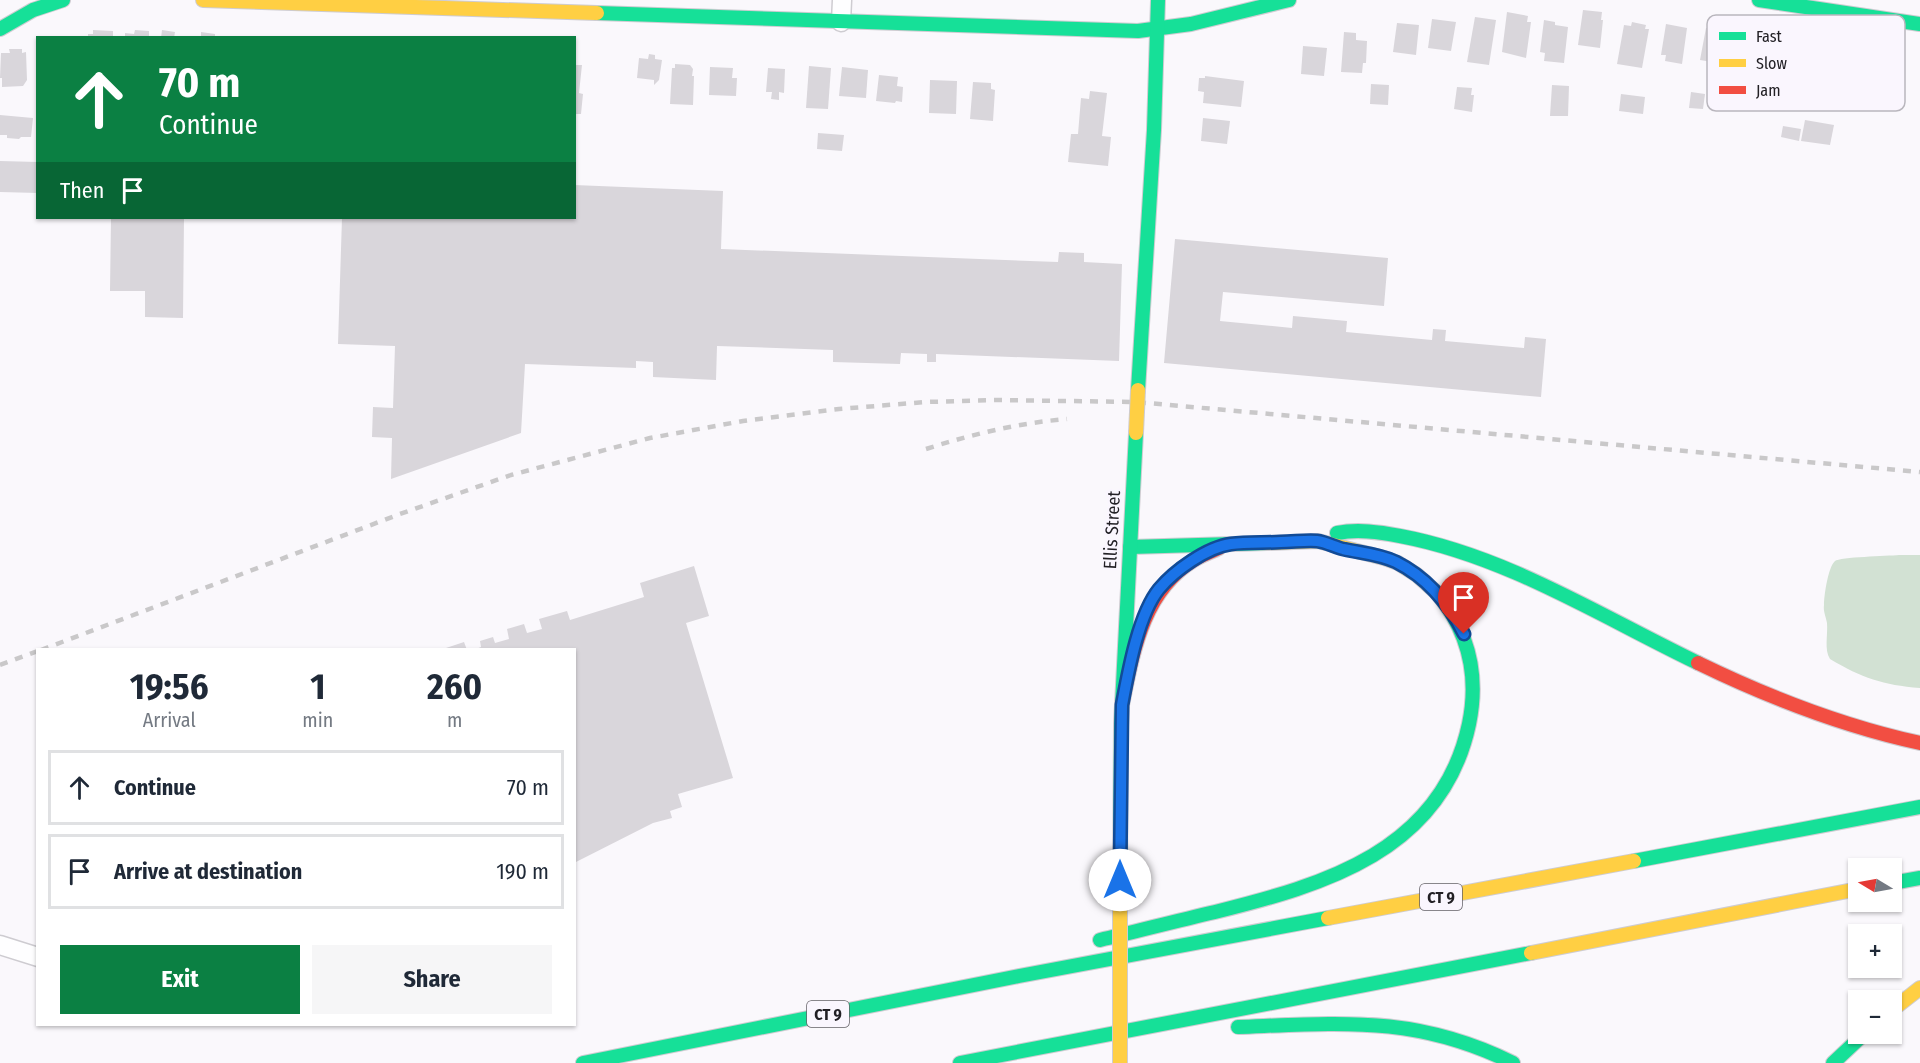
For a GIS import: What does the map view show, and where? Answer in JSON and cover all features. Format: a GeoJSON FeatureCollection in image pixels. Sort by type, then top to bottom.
{"type":"FeatureCollection","features":[{"type":"Feature","properties":{"kind":"main road"},"geometry":{"type":"LineString","coordinates":[[0,29],[33,10],[63,0]]}},
{"type":"Feature","properties":{"kind":"main road"},"geometry":{"type":"LineString","coordinates":[[203,0],[550,6],[841,22],[1107,31],[1157,30],[1289,0]]}},
{"type":"Feature","properties":{"kind":"main road","name":"Ellis Street"},"geometry":{"type":"LineString","coordinates":[[1120,1063],[1122,705],[1154,130],[1158,0]]}},
{"type":"Feature","properties":{"kind":"main road"},"geometry":{"type":"LineString","coordinates":[[1760,0],[1860,15]]}},
{"type":"Feature","properties":{"kind":"main road"},"geometry":{"type":"LineString","coordinates":[[1905,22],[1920,24]]}},
{"type":"Feature","properties":{"kind":"main road"},"geometry":{"type":"LineString","coordinates":[[1319,541],[1339,532],[1360,531],[1418,538],[1468,552],[1766,694],[1831,719],[1920,743]]}},
{"type":"Feature","properties":{"kind":"main road"},"geometry":{"type":"LineString","coordinates":[[1081,945],[1278,896],[1338,875],[1372,858],[1406,832],[1429,809],[1447,783],[1462,749],[1473,706],[1472,661],[1460,626],[1436,593],[1407,569],[1380,556],[1343,549],[1319,541],[1130,548]]}},
{"type":"Feature","properties":{"kind":"main road"},"geometry":{"type":"LineString","coordinates":[[1122,705],[1140,630],[1155,595],[1186,565],[1229,544]]}},
{"type":"Feature","properties":{"kind":"main road","name":"CT 9"},"geometry":{"type":"LineString","coordinates":[[583,1063],[963,987],[1920,807]]}},
{"type":"Feature","properties":{"kind":"main road"},"geometry":{"type":"LineString","coordinates":[[1902,881],[1920,878]]}},
{"type":"Feature","properties":{"kind":"main road"},"geometry":{"type":"LineString","coordinates":[[960,1063],[1424,975],[1848,891]]}},
{"type":"Feature","properties":{"kind":"main road"},"geometry":{"type":"LineString","coordinates":[[963,987],[1009,964]]}},
{"type":"Feature","properties":{"kind":"main road"},"geometry":{"type":"LineString","coordinates":[[1902,1002],[1920,988]]}},
{"type":"Feature","properties":{"kind":"main road"},"geometry":{"type":"LineString","coordinates":[[1168,1024],[1230,1027],[1341,1023],[1400,1027],[1455,1039],[1487,1050],[1513,1063]]}},
{"type":"Feature","properties":{"kind":"main road"},"geometry":{"type":"LineString","coordinates":[[1833,1063],[1853,1044]]}},
{"type":"Feature","properties":{"kind":"street"},"geometry":{"type":"LineString","coordinates":[[841,22],[842,0]]}},
{"type":"Feature","properties":{"kind":"street"},"geometry":{"type":"LineString","coordinates":[[0,945],[36,956]]}},
{"type":"Feature","properties":{"kind":"green space"},"geometry":{"type":"Polygon","coordinates":[[[1920,555],[1920,688],[1884,683],[1863,676],[1830,659],[1827,651],[1824,601],[1830,569],[1835,561],[1920,555]]]}},
{"type":"Feature","properties":{"kind":"building"},"geometry":{"type":"Polygon","coordinates":[[[1583,10],[1602,12],[1600,48],[1578,45],[1583,10]]]}},
{"type":"Feature","properties":{"kind":"building"},"geometry":{"type":"Polygon","coordinates":[[[1507,12],[1528,16],[1527,22],[1531,22],[1526,58],[1502,52],[1507,12]]]}},
{"type":"Feature","properties":{"kind":"building"},"geometry":{"type":"Polygon","coordinates":[[[1475,17],[1496,20],[1489,65],[1467,62],[1475,17]]]}},
{"type":"Feature","properties":{"kind":"building"},"geometry":{"type":"Polygon","coordinates":[[[1432,19],[1456,22],[1451,51],[1428,48],[1432,19]]]}},
{"type":"Feature","properties":{"kind":"building"},"geometry":{"type":"Polygon","coordinates":[[[1544,20],[1568,27],[1564,63],[1544,61],[1545,53],[1540,52],[1544,20]]]}},
{"type":"Feature","properties":{"kind":"building"},"geometry":{"type":"Polygon","coordinates":[[[1632,22],[1646,25],[1645,29],[1649,29],[1642,68],[1617,64],[1624,25],[1631,26],[1632,22]]]}},
{"type":"Feature","properties":{"kind":"building"},"geometry":{"type":"Polygon","coordinates":[[[1397,23],[1419,25],[1416,55],[1393,52],[1397,23]]]}},
{"type":"Feature","properties":{"kind":"building"},"geometry":{"type":"Polygon","coordinates":[[[1666,24],[1687,28],[1682,64],[1665,61],[1666,55],[1661,55],[1666,24]]]}},
{"type":"Feature","properties":{"kind":"building"},"geometry":{"type":"Polygon","coordinates":[[[1706,28],[1707,28],[1707,61],[1700,60],[1706,28]]]}},
{"type":"Feature","properties":{"kind":"building"},"geometry":{"type":"Polygon","coordinates":[[[93,30],[113,31],[113,36],[88,36],[88,34],[93,34],[93,30]]]}},
{"type":"Feature","properties":{"kind":"building"},"geometry":{"type":"Polygon","coordinates":[[[135,30],[149,31],[149,36],[125,36],[125,33],[134,34],[135,30]]]}},
{"type":"Feature","properties":{"kind":"building"},"geometry":{"type":"Polygon","coordinates":[[[162,30],[175,32],[174,36],[161,36],[162,30]]]}},
{"type":"Feature","properties":{"kind":"building"},"geometry":{"type":"Polygon","coordinates":[[[201,32],[215,34],[215,36],[201,36],[201,32]]]}},
{"type":"Feature","properties":{"kind":"building"},"geometry":{"type":"Polygon","coordinates":[[[1344,32],[1356,33],[1356,40],[1367,41],[1366,63],[1363,63],[1362,73],[1341,72],[1344,32]]]}},
{"type":"Feature","properties":{"kind":"building"},"geometry":{"type":"Polygon","coordinates":[[[1303,46],[1327,48],[1324,76],[1301,74],[1303,46]]]}},
{"type":"Feature","properties":{"kind":"building"},"geometry":{"type":"Polygon","coordinates":[[[9,49],[22,49],[22,53],[26,52],[27,80],[23,86],[2,87],[1,53],[10,53],[9,49]]]}},
{"type":"Feature","properties":{"kind":"building"},"geometry":{"type":"Polygon","coordinates":[[[649,54],[655,55],[655,59],[662,60],[659,80],[654,85],[654,80],[637,78],[639,58],[648,59],[649,54]]]}},
{"type":"Feature","properties":{"kind":"building"},"geometry":{"type":"Polygon","coordinates":[[[675,64],[690,65],[693,69],[693,105],[670,104],[672,68],[675,68],[675,64]]]}},
{"type":"Feature","properties":{"kind":"building"},"geometry":{"type":"Polygon","coordinates":[[[576,65],[582,65],[579,93],[583,94],[581,114],[576,114],[576,65]]]}},
{"type":"Feature","properties":{"kind":"building"},"geometry":{"type":"Polygon","coordinates":[[[809,66],[831,68],[828,109],[806,108],[809,66]]]}},
{"type":"Feature","properties":{"kind":"building"},"geometry":{"type":"Polygon","coordinates":[[[710,67],[733,68],[732,78],[737,78],[736,96],[709,95],[710,67]]]}},
{"type":"Feature","properties":{"kind":"building"},"geometry":{"type":"Polygon","coordinates":[[[842,67],[868,70],[866,98],[839,96],[842,67]]]}},
{"type":"Feature","properties":{"kind":"building"},"geometry":{"type":"Polygon","coordinates":[[[768,68],[785,69],[784,93],[779,92],[779,100],[771,99],[772,92],[766,92],[768,68]]]}},
{"type":"Feature","properties":{"kind":"building"},"geometry":{"type":"Polygon","coordinates":[[[879,75],[898,77],[897,86],[903,87],[902,102],[876,101],[879,75]]]}},
{"type":"Feature","properties":{"kind":"building"},"geometry":{"type":"Polygon","coordinates":[[[1205,76],[1244,81],[1241,107],[1203,103],[1204,92],[1198,91],[1199,78],[1205,78],[1205,76]]]}},
{"type":"Feature","properties":{"kind":"building"},"geometry":{"type":"Polygon","coordinates":[[[930,80],[957,81],[956,114],[929,113],[930,80]]]}},
{"type":"Feature","properties":{"kind":"building"},"geometry":{"type":"Polygon","coordinates":[[[973,82],[991,83],[991,89],[995,90],[993,121],[970,119],[973,82]]]}},
{"type":"Feature","properties":{"kind":"building"},"geometry":{"type":"Polygon","coordinates":[[[1371,84],[1389,85],[1388,105],[1370,104],[1371,84]]]}},
{"type":"Feature","properties":{"kind":"building"},"geometry":{"type":"Polygon","coordinates":[[[1552,85],[1569,86],[1568,116],[1550,116],[1552,85]]]}},
{"type":"Feature","properties":{"kind":"building"},"geometry":{"type":"Polygon","coordinates":[[[1457,87],[1472,88],[1471,95],[1474,95],[1472,112],[1454,109],[1457,87]]]}},
{"type":"Feature","properties":{"kind":"building"},"geometry":{"type":"Polygon","coordinates":[[[1090,91],[1107,93],[1102,136],[1111,137],[1108,166],[1068,162],[1071,134],[1078,134],[1081,98],[1089,99],[1090,91]]]}},
{"type":"Feature","properties":{"kind":"building"},"geometry":{"type":"Polygon","coordinates":[[[1691,92],[1705,94],[1703,109],[1689,108],[1691,92]]]}},
{"type":"Feature","properties":{"kind":"building"},"geometry":{"type":"Polygon","coordinates":[[[1621,94],[1645,97],[1643,114],[1619,111],[1621,94]]]}},
{"type":"Feature","properties":{"kind":"building"},"geometry":{"type":"Polygon","coordinates":[[[0,115],[33,118],[31,137],[19,139],[0,135],[0,115]]]}},
{"type":"Feature","properties":{"kind":"building"},"geometry":{"type":"Polygon","coordinates":[[[1203,118],[1230,121],[1227,144],[1201,141],[1203,118]]]}},
{"type":"Feature","properties":{"kind":"building"},"geometry":{"type":"Polygon","coordinates":[[[1805,120],[1834,125],[1830,145],[1801,141],[1805,120]]]}},
{"type":"Feature","properties":{"kind":"building"},"geometry":{"type":"Polygon","coordinates":[[[1783,126],[1801,129],[1799,141],[1781,137],[1783,126]]]}},
{"type":"Feature","properties":{"kind":"building"},"geometry":{"type":"Polygon","coordinates":[[[818,133],[844,135],[842,151],[817,149],[818,133]]]}},
{"type":"Feature","properties":{"kind":"building"},"geometry":{"type":"Polygon","coordinates":[[[0,161],[36,162],[36,193],[0,192],[0,161]]]}},
{"type":"Feature","properties":{"kind":"building"},"geometry":{"type":"Polygon","coordinates":[[[576,185],[723,191],[721,249],[1058,262],[1059,252],[1084,253],[1084,262],[1122,264],[1119,361],[936,354],[936,362],[927,362],[927,354],[901,353],[900,364],[833,362],[833,350],[717,346],[716,380],[653,377],[653,362],[636,361],[636,368],[525,364],[521,433],[391,479],[392,438],[372,437],[373,407],[393,408],[395,346],[338,344],[342,219],[576,219],[576,185]]]}},
{"type":"Feature","properties":{"kind":"building"},"geometry":{"type":"Polygon","coordinates":[[[111,219],[184,219],[183,318],[145,317],[145,291],[110,291],[111,219]]]}},
{"type":"Feature","properties":{"kind":"building"},"geometry":{"type":"Polygon","coordinates":[[[1175,239],[1388,258],[1384,306],[1223,292],[1220,321],[1292,328],[1293,316],[1347,321],[1346,332],[1432,340],[1433,329],[1446,330],[1445,341],[1524,348],[1525,337],[1546,339],[1541,397],[1164,363],[1175,239]]]}},
{"type":"Feature","properties":{"kind":"building"},"geometry":{"type":"Polygon","coordinates":[[[694,566],[709,616],[686,623],[733,778],[678,794],[682,807],[670,811],[672,818],[653,823],[576,862],[576,648],[478,648],[481,647],[480,641],[493,637],[495,643],[509,639],[507,629],[524,624],[527,633],[542,629],[539,619],[567,611],[570,620],[644,597],[640,583],[694,566]]]}},
{"type":"Feature","properties":{"kind":"building"},"geometry":{"type":"Polygon","coordinates":[[[464,642],[466,648],[446,648],[464,642]]]}},
{"type":"Feature","properties":{"kind":"railway"},"geometry":{"type":"LineString","coordinates":[[46,648],[400,514],[511,475],[650,438],[743,421],[839,409],[925,402],[995,400],[1136,402],[1920,472]]}},
{"type":"Feature","properties":{"kind":"railway"},"geometry":{"type":"LineString","coordinates":[[926,449],[996,430],[1067,419]]}},
{"type":"Feature","properties":{"kind":"railway"},"geometry":{"type":"LineString","coordinates":[[0,665],[36,652]]}},
{"type":"Feature","properties":{"kind":"traffic: fast"},"geometry":{"type":"LineString","coordinates":[[0,29],[33,10],[63,0]]}},
{"type":"Feature","properties":{"kind":"traffic: fast"},"geometry":{"type":"LineString","coordinates":[[1138,390],[1154,130],[1158,0]]}},
{"type":"Feature","properties":{"kind":"traffic: fast"},"geometry":{"type":"LineString","coordinates":[[597,13],[1138,31],[1191,24],[1289,0]]}},
{"type":"Feature","properties":{"kind":"traffic: fast"},"geometry":{"type":"LineString","coordinates":[[1759,0],[1860,15]]}},
{"type":"Feature","properties":{"kind":"traffic: fast"},"geometry":{"type":"LineString","coordinates":[[1905,22],[1920,24]]}},
{"type":"Feature","properties":{"kind":"traffic: fast"},"geometry":{"type":"LineString","coordinates":[[1120,880],[1121,724],[1136,433]]}},
{"type":"Feature","properties":{"kind":"traffic: fast"},"geometry":{"type":"LineString","coordinates":[[1337,533],[1376,532],[1440,545],[1478,558],[1553,590],[1698,663]]}},
{"type":"Feature","properties":{"kind":"traffic: fast"},"geometry":{"type":"LineString","coordinates":[[1130,547],[1267,543]]}},
{"type":"Feature","properties":{"kind":"traffic: fast"},"geometry":{"type":"LineString","coordinates":[[1100,940],[1297,889],[1373,856],[1406,832],[1433,803],[1455,767],[1469,724],[1472,706],[1473,689],[1469,655],[1457,623],[1437,593]]}},
{"type":"Feature","properties":{"kind":"traffic: fast"},"geometry":{"type":"LineString","coordinates":[[1634,861],[1920,807]]}},
{"type":"Feature","properties":{"kind":"traffic: fast"},"geometry":{"type":"LineString","coordinates":[[1902,881],[1920,878]]}},
{"type":"Feature","properties":{"kind":"traffic: fast"},"geometry":{"type":"LineString","coordinates":[[583,1063],[1019,976],[1328,918]]}},
{"type":"Feature","properties":{"kind":"traffic: fast"},"geometry":{"type":"LineString","coordinates":[[960,1063],[1531,953]]}},
{"type":"Feature","properties":{"kind":"traffic: fast"},"geometry":{"type":"LineString","coordinates":[[1238,1027],[1345,1024],[1411,1029],[1478,1048],[1513,1063]]}},
{"type":"Feature","properties":{"kind":"traffic: fast"},"geometry":{"type":"LineString","coordinates":[[1833,1063],[1853,1044]]}},
{"type":"Feature","properties":{"kind":"traffic: slow"},"geometry":{"type":"LineString","coordinates":[[203,0],[597,13]]}},
{"type":"Feature","properties":{"kind":"traffic: slow"},"geometry":{"type":"LineString","coordinates":[[1136,433],[1138,390]]}},
{"type":"Feature","properties":{"kind":"traffic: slow"},"geometry":{"type":"LineString","coordinates":[[1267,543],[1318,541],[1384,558],[1398,563],[1417,575],[1437,593]]}},
{"type":"Feature","properties":{"kind":"traffic: slow"},"geometry":{"type":"LineString","coordinates":[[1328,918],[1634,861]]}},
{"type":"Feature","properties":{"kind":"traffic: slow"},"geometry":{"type":"LineString","coordinates":[[1120,880],[1120,1063]]}},
{"type":"Feature","properties":{"kind":"traffic: slow"},"geometry":{"type":"LineString","coordinates":[[1531,953],[1848,891]]}},
{"type":"Feature","properties":{"kind":"traffic: slow"},"geometry":{"type":"LineString","coordinates":[[1902,1002],[1920,988]]}},
{"type":"Feature","properties":{"kind":"traffic: jam"},"geometry":{"type":"LineString","coordinates":[[1122,705],[1136,644],[1152,605],[1177,573],[1194,560],[1219,548]]}},
{"type":"Feature","properties":{"kind":"traffic: jam"},"geometry":{"type":"LineString","coordinates":[[1698,663],[1807,710],[1920,743]]}},
{"type":"Feature","properties":{"kind":"route"},"geometry":{"type":"LineString","coordinates":[[1120,880],[1122,705],[1147,610],[1159,589],[1186,565],[1229,544],[1319,541],[1343,549],[1380,556],[1407,569],[1426,583],[1446,605],[1464,634]]}}]}
